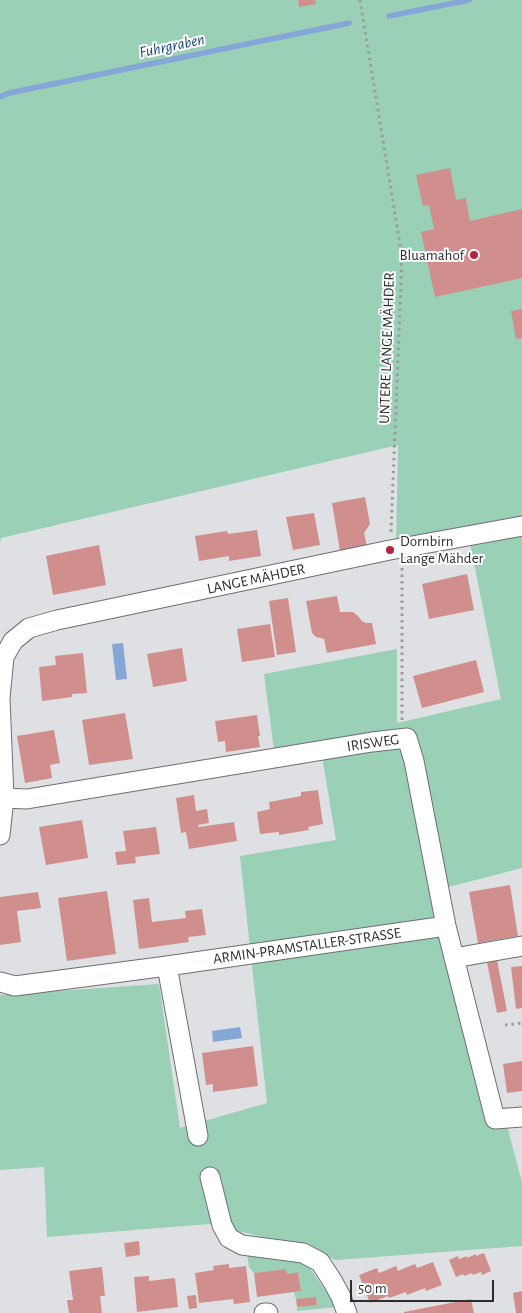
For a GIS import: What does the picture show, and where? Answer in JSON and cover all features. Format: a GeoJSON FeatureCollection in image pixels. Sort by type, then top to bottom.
{"type":"FeatureCollection","features":[{"type":"Feature","properties":{"kind":"street","name":"LANGE MÄHDER"},"geometry":{"type":"LineString","coordinates":[[0,835],[4,798],[0,698],[2,658],[13,641],[29,628],[66,618],[396,549],[522,526]]}},
{"type":"Feature","properties":{"kind":"street","name":"IRISWEG"},"geometry":{"type":"LineString","coordinates":[[4,798],[27,799],[407,738],[414,761],[446,926],[495,1119],[513,1118]]}},
{"type":"Feature","properties":{"kind":"street","name":"ARMIN-PRAMSTALLER-STRASSE"},"geometry":{"type":"LineString","coordinates":[[0,982],[15,986],[446,926]]}},
{"type":"Feature","properties":{"kind":"street"},"geometry":{"type":"LineString","coordinates":[[454,958],[522,946]]}},
{"type":"Feature","properties":{"kind":"street"},"geometry":{"type":"LineString","coordinates":[[167,966],[198,1136]]}},
{"type":"Feature","properties":{"kind":"street"},"geometry":{"type":"LineString","coordinates":[[210,1177],[222,1225],[229,1238],[242,1245],[303,1253],[320,1262],[333,1282],[348,1313]]}},
{"type":"Feature","properties":{"kind":"path","name":"UNTERE LANGE MÄHDER"},"geometry":{"type":"LineString","coordinates":[[360,0],[402,257],[396,549],[401,719],[407,738]]}},
{"type":"Feature","properties":{"kind":"path"},"geometry":{"type":"LineString","coordinates":[[505,1025],[522,1023]]}},
{"type":"Feature","properties":{"kind":"green space"},"geometry":{"type":"Polygon","coordinates":[[[0,0],[522,0],[522,868],[429,892],[491,1124],[507,1126],[522,1182],[522,1246],[336,1260],[305,1247],[209,1224],[47,1237],[44,1167],[0,1170],[0,995],[159,984],[180,1128],[267,1103],[240,856],[336,840],[320,744],[274,750],[264,674],[397,649],[397,723],[501,699],[467,528],[396,543],[398,445],[1,538],[0,545],[0,0]]]}},
{"type":"Feature","properties":{"kind":"green space"},"geometry":{"type":"Polygon","coordinates":[[[247,1254],[306,1263],[337,1307],[297,1311],[297,1307],[317,1304],[316,1297],[296,1299],[294,1292],[301,1291],[298,1272],[287,1274],[286,1269],[254,1273],[249,1267],[247,1254]]]}},
{"type":"Feature","properties":{"kind":"water"},"geometry":{"type":"Polygon","coordinates":[[[123,643],[127,679],[116,680],[112,644],[123,643]]]}},
{"type":"Feature","properties":{"kind":"water"},"geometry":{"type":"Polygon","coordinates":[[[240,1027],[242,1038],[213,1042],[212,1031],[240,1027]]]}},
{"type":"Feature","properties":{"kind":"building"},"geometry":{"type":"Polygon","coordinates":[[[298,0],[315,0],[316,4],[299,7],[298,0]]]}},
{"type":"Feature","properties":{"kind":"building","name":"Bluamahof"},"geometry":{"type":"Polygon","coordinates":[[[450,168],[456,200],[466,198],[470,221],[522,209],[522,278],[435,297],[421,232],[434,229],[429,205],[423,206],[416,175],[450,168]]]}},
{"type":"Feature","properties":{"kind":"building"},"geometry":{"type":"Polygon","coordinates":[[[522,309],[522,338],[516,339],[511,311],[522,309]]]}},
{"type":"Feature","properties":{"kind":"building"},"geometry":{"type":"Polygon","coordinates":[[[365,497],[370,524],[364,533],[367,546],[340,551],[332,503],[365,497]]]}},
{"type":"Feature","properties":{"kind":"building"},"geometry":{"type":"Polygon","coordinates":[[[314,513],[320,545],[293,550],[286,517],[314,513]]]}},
{"type":"Feature","properties":{"kind":"building"},"geometry":{"type":"Polygon","coordinates":[[[257,530],[261,556],[229,561],[229,556],[199,561],[195,536],[227,531],[228,534],[257,530]]]}},
{"type":"Feature","properties":{"kind":"building"},"geometry":{"type":"Polygon","coordinates":[[[99,545],[106,585],[53,595],[46,556],[99,545]]]}},
{"type":"Feature","properties":{"kind":"building"},"geometry":{"type":"Polygon","coordinates":[[[467,574],[474,610],[429,619],[422,584],[467,574]]]}},
{"type":"Feature","properties":{"kind":"building"},"geometry":{"type":"Polygon","coordinates":[[[337,596],[340,612],[353,612],[362,621],[372,623],[376,644],[327,653],[324,639],[316,637],[312,633],[306,601],[337,596]]]}},
{"type":"Feature","properties":{"kind":"building"},"geometry":{"type":"Polygon","coordinates":[[[288,598],[296,652],[277,655],[269,601],[288,598]]]}},
{"type":"Feature","properties":{"kind":"building"},"geometry":{"type":"Polygon","coordinates":[[[270,624],[275,657],[242,662],[237,629],[270,624]]]}},
{"type":"Feature","properties":{"kind":"building"},"geometry":{"type":"Polygon","coordinates":[[[182,648],[187,681],[153,687],[147,654],[182,648]]]}},
{"type":"Feature","properties":{"kind":"building"},"geometry":{"type":"Polygon","coordinates":[[[83,653],[87,693],[72,694],[72,697],[42,701],[39,667],[56,665],[55,656],[83,653]]]}},
{"type":"Feature","properties":{"kind":"building"},"geometry":{"type":"Polygon","coordinates":[[[476,660],[484,692],[422,708],[413,676],[476,660]]]}},
{"type":"Feature","properties":{"kind":"building"},"geometry":{"type":"Polygon","coordinates":[[[125,713],[133,759],[89,765],[82,720],[125,713]]]}},
{"type":"Feature","properties":{"kind":"building"},"geometry":{"type":"Polygon","coordinates":[[[257,715],[260,747],[226,752],[225,741],[218,742],[215,721],[257,715]]]}},
{"type":"Feature","properties":{"kind":"building"},"geometry":{"type":"Polygon","coordinates":[[[54,730],[60,763],[50,765],[52,778],[25,783],[17,736],[54,730]]]}},
{"type":"Feature","properties":{"kind":"building"},"geometry":{"type":"Polygon","coordinates":[[[318,790],[323,824],[308,827],[309,830],[279,835],[279,832],[260,834],[257,812],[270,809],[269,802],[301,796],[301,792],[318,790]]]}},
{"type":"Feature","properties":{"kind":"building"},"geometry":{"type":"Polygon","coordinates":[[[194,795],[196,811],[207,809],[209,823],[198,825],[199,827],[234,822],[237,841],[189,849],[186,832],[181,833],[176,798],[194,795]]]}},
{"type":"Feature","properties":{"kind":"building"},"geometry":{"type":"Polygon","coordinates":[[[82,820],[88,858],[46,865],[39,827],[82,820]]]}},
{"type":"Feature","properties":{"kind":"building"},"geometry":{"type":"Polygon","coordinates":[[[156,827],[160,854],[135,857],[136,863],[117,865],[115,852],[126,851],[123,831],[156,827]]]}},
{"type":"Feature","properties":{"kind":"building"},"geometry":{"type":"Polygon","coordinates":[[[510,885],[518,936],[478,943],[469,892],[510,885]]]}},
{"type":"Feature","properties":{"kind":"building"},"geometry":{"type":"Polygon","coordinates":[[[107,891],[116,954],[67,961],[58,898],[107,891]]]}},
{"type":"Feature","properties":{"kind":"building"},"geometry":{"type":"Polygon","coordinates":[[[38,892],[41,908],[17,911],[21,942],[0,945],[0,897],[38,892]]]}},
{"type":"Feature","properties":{"kind":"building"},"geometry":{"type":"Polygon","coordinates":[[[149,898],[152,922],[186,918],[185,911],[202,909],[206,935],[188,937],[189,942],[139,949],[133,900],[149,898]]]}},
{"type":"Feature","properties":{"kind":"building"},"geometry":{"type":"Polygon","coordinates":[[[496,955],[507,1011],[497,1013],[486,957],[496,955]]]}},
{"type":"Feature","properties":{"kind":"building"},"geometry":{"type":"Polygon","coordinates":[[[522,966],[522,1008],[516,1009],[511,967],[522,966]]]}},
{"type":"Feature","properties":{"kind":"building"},"geometry":{"type":"Polygon","coordinates":[[[253,1046],[258,1086],[213,1092],[213,1084],[206,1085],[202,1053],[253,1046]]]}},
{"type":"Feature","properties":{"kind":"building"},"geometry":{"type":"Polygon","coordinates":[[[522,1061],[522,1091],[507,1093],[503,1064],[522,1061]]]}},
{"type":"Feature","properties":{"kind":"building"},"geometry":{"type":"Polygon","coordinates":[[[139,1241],[140,1255],[126,1257],[124,1243],[139,1241]]]}},
{"type":"Feature","properties":{"kind":"building"},"geometry":{"type":"Polygon","coordinates":[[[484,1253],[491,1271],[482,1275],[481,1272],[464,1276],[463,1274],[456,1277],[449,1260],[458,1256],[459,1259],[484,1253]]]}},
{"type":"Feature","properties":{"kind":"building"},"geometry":{"type":"Polygon","coordinates":[[[433,1262],[442,1285],[426,1291],[425,1288],[407,1295],[406,1292],[389,1298],[388,1296],[370,1303],[359,1275],[377,1268],[379,1273],[396,1266],[398,1271],[415,1264],[417,1268],[433,1262]]]}},
{"type":"Feature","properties":{"kind":"building"},"geometry":{"type":"Polygon","coordinates":[[[229,1264],[229,1268],[246,1266],[250,1302],[234,1304],[233,1299],[199,1303],[195,1273],[214,1270],[213,1266],[229,1264]]]}},
{"type":"Feature","properties":{"kind":"building"},"geometry":{"type":"Polygon","coordinates":[[[102,1267],[105,1296],[100,1296],[102,1313],[69,1313],[67,1300],[73,1300],[69,1271],[102,1267]]]}},
{"type":"Feature","properties":{"kind":"building"},"geometry":{"type":"Polygon","coordinates":[[[286,1269],[287,1274],[298,1272],[301,1291],[257,1297],[254,1273],[286,1269]]]}},
{"type":"Feature","properties":{"kind":"building"},"geometry":{"type":"Polygon","coordinates":[[[149,1276],[149,1281],[175,1278],[178,1307],[137,1312],[134,1277],[149,1276]]]}},
{"type":"Feature","properties":{"kind":"building"},"geometry":{"type":"Polygon","coordinates":[[[522,1291],[522,1313],[516,1313],[513,1293],[522,1291]]]}},
{"type":"Feature","properties":{"kind":"building"},"geometry":{"type":"Polygon","coordinates":[[[196,1295],[197,1308],[189,1309],[187,1296],[196,1295]]]}},
{"type":"Feature","properties":{"kind":"building"},"geometry":{"type":"Polygon","coordinates":[[[316,1297],[317,1305],[297,1307],[296,1299],[316,1297]]]}},
{"type":"Feature","properties":{"kind":"building"},"geometry":{"type":"Polygon","coordinates":[[[471,1299],[474,1313],[404,1313],[404,1312],[471,1299]]]}},
{"type":"Feature","properties":{"kind":"waterway","name":"Fuhrgraben"},"geometry":{"type":"LineString","coordinates":[[389,16],[469,0]]}},
{"type":"Feature","properties":{"kind":"waterway","name":"Fuhrgraben"},"geometry":{"type":"LineString","coordinates":[[0,97],[9,93],[349,23]]}},
{"type":"Feature","properties":{"kind":"place","name":"Bluamahof"},"geometry":{"type":"Point","coordinates":[474,255]}},
{"type":"Feature","properties":{"kind":"place","name":"Dornbirn Lange Mähder"},"geometry":{"type":"Point","coordinates":[390,550]}}]}
